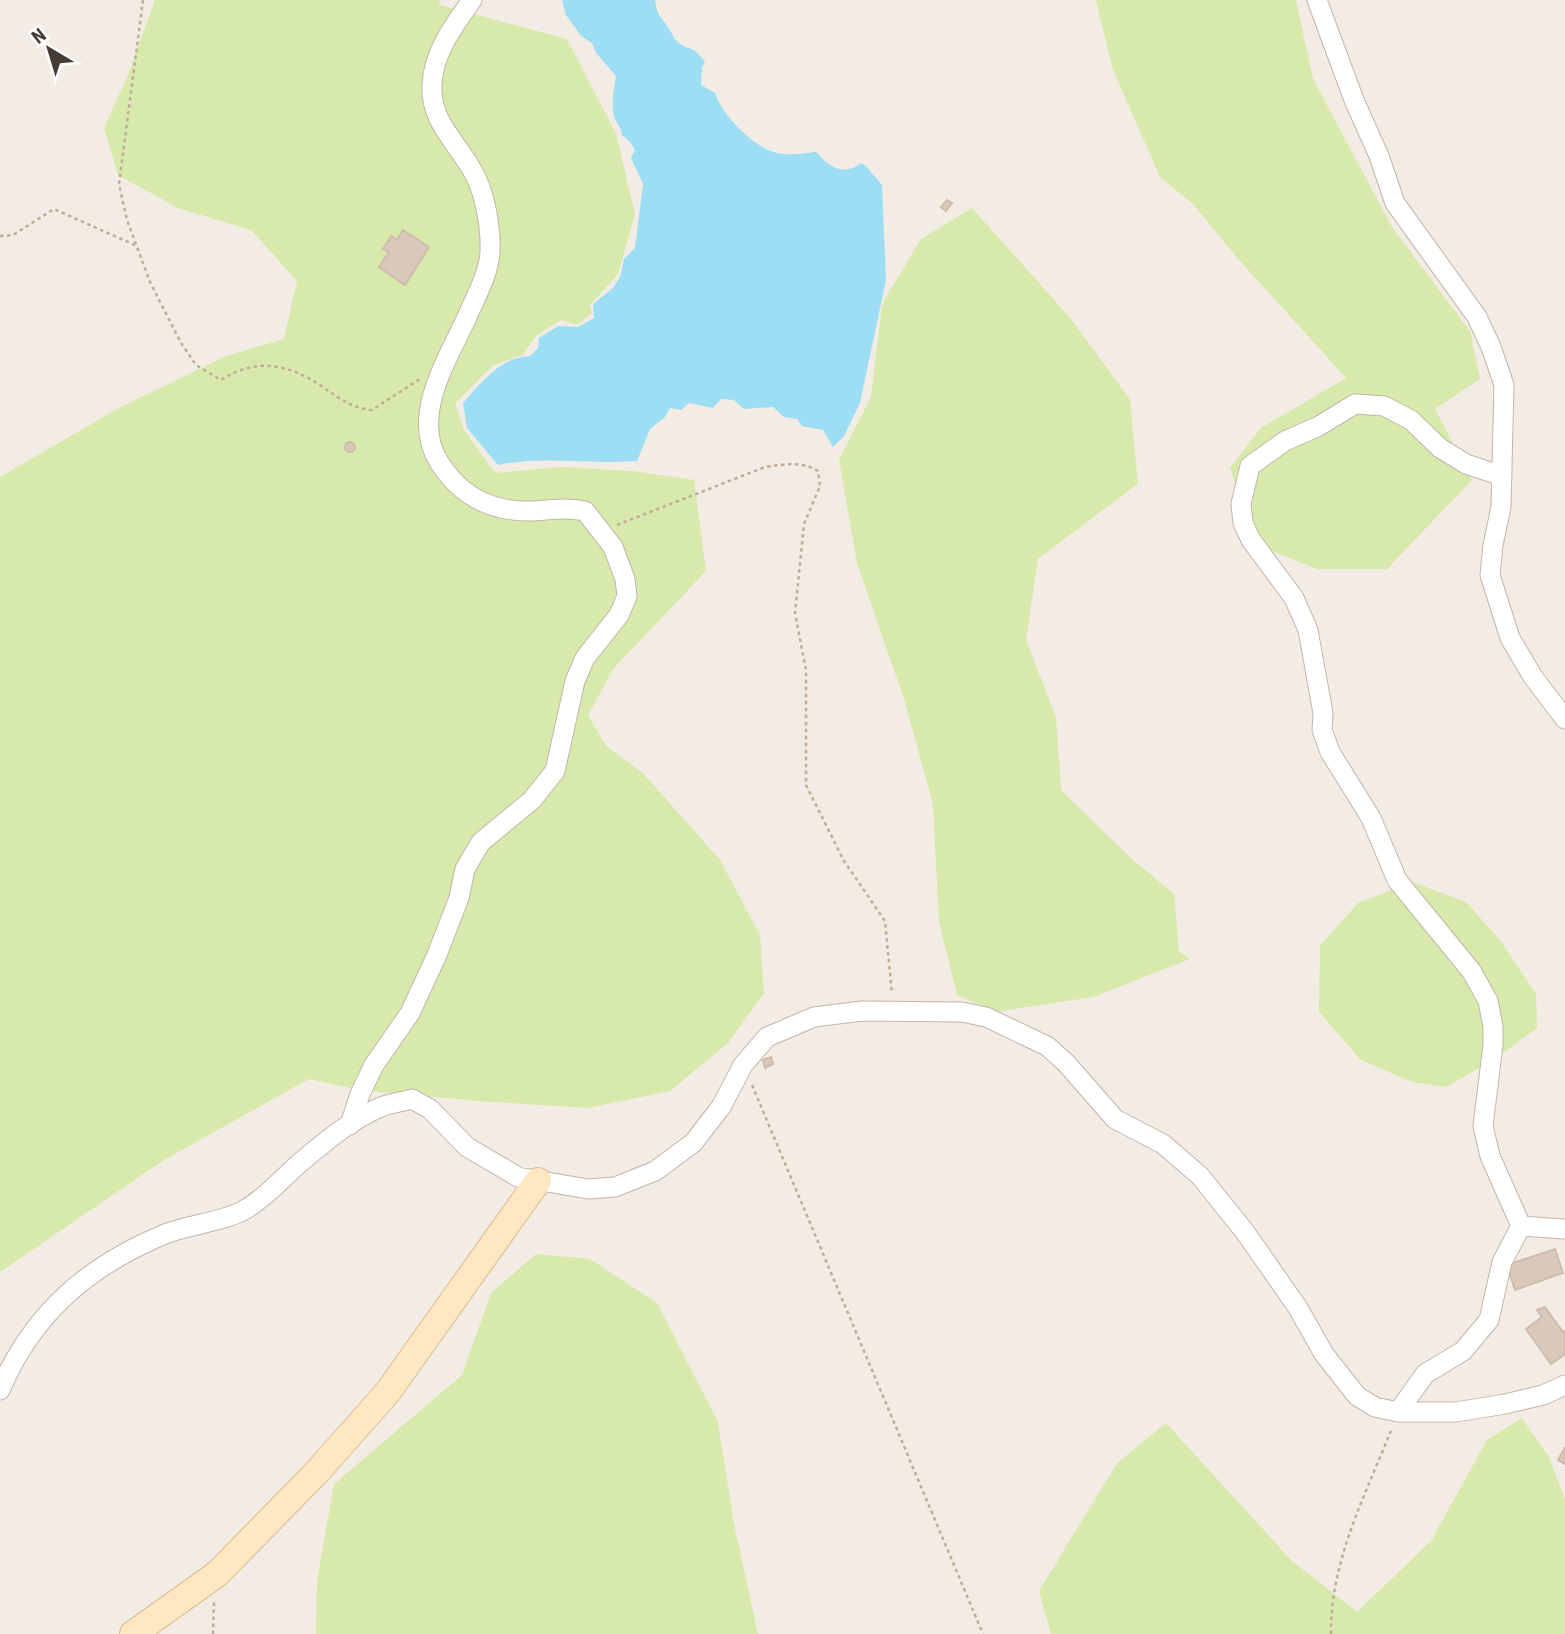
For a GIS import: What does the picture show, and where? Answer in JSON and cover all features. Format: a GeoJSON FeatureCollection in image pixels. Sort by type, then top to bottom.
{"type":"FeatureCollection","features":[{"type":"Feature","properties":{"kind":"street"},"geometry":{"type":"LineString","coordinates":[[349,1125],[374,1065],[410,1013],[459,898],[466,869],[481,842],[532,800],[555,771],[575,681],[585,658],[619,615],[627,596],[625,579],[613,547],[585,511],[564,508],[532,511],[495,508],[471,496],[460,486],[438,461],[430,442],[428,420],[433,392],[480,288],[490,254],[481,190],[473,170],[440,123],[435,110],[432,85],[438,57],[446,40],[472,0]]}},
{"type":"Feature","properties":{"kind":"street"},"geometry":{"type":"LineString","coordinates":[[1317,0],[1395,202],[1477,317],[1492,347],[1504,385],[1501,507],[1490,575],[1510,638],[1533,677],[1565,719]]}},
{"type":"Feature","properties":{"kind":"street"},"geometry":{"type":"LineString","coordinates":[[1503,476],[1466,464],[1440,448],[1412,421],[1384,406],[1355,404],[1319,426],[1285,441],[1250,466],[1241,504],[1243,523],[1251,540],[1294,598],[1308,630],[1323,713],[1322,730],[1330,752],[1371,818],[1397,880],[1472,972],[1488,1000],[1493,1045],[1483,1126],[1490,1156],[1521,1226]]}},
{"type":"Feature","properties":{"kind":"street"},"geometry":{"type":"LineString","coordinates":[[0,1390],[11,1364],[46,1313],[75,1287],[113,1259],[167,1234],[244,1210],[278,1186],[301,1162],[349,1125],[382,1106],[412,1099],[430,1109],[467,1147],[518,1177],[587,1189],[615,1187],[655,1171],[693,1143],[721,1107],[743,1065],[767,1037],[814,1017],[862,1011],[962,1012],[986,1017],[1047,1046],[1066,1063],[1115,1119],[1163,1144],[1200,1176],[1245,1232],[1298,1308],[1324,1353],[1357,1395],[1375,1407],[1398,1412],[1455,1412],[1543,1395],[1565,1385]]}},
{"type":"Feature","properties":{"kind":"street"},"geometry":{"type":"LineString","coordinates":[[133,1634],[215,1576],[316,1473],[387,1393],[538,1181]]}},
{"type":"Feature","properties":{"kind":"street"},"geometry":{"type":"LineString","coordinates":[[1521,1226],[1565,1229]]}},
{"type":"Feature","properties":{"kind":"street"},"geometry":{"type":"LineString","coordinates":[[1398,1412],[1424,1374],[1463,1351],[1489,1320],[1502,1262],[1521,1226]]}},
{"type":"Feature","properties":{"kind":"path"},"geometry":{"type":"LineString","coordinates":[[143,0],[119,184],[127,220],[150,282],[181,343],[196,365],[221,380],[234,372],[260,364],[271,365],[293,371],[320,385],[345,403],[372,410],[406,389],[450,355]]}},
{"type":"Feature","properties":{"kind":"path"},"geometry":{"type":"LineString","coordinates":[[0,236],[13,235],[54,209],[136,247]]}},
{"type":"Feature","properties":{"kind":"path"},"geometry":{"type":"LineString","coordinates":[[600,531],[765,467],[790,463],[809,466],[818,471],[820,486],[804,524],[795,613],[806,670],[806,785],[844,861],[885,921],[894,1011]]}},
{"type":"Feature","properties":{"kind":"path"},"geometry":{"type":"LineString","coordinates":[[743,1065],[983,1634]]}},
{"type":"Feature","properties":{"kind":"path"},"geometry":{"type":"LineString","coordinates":[[1331,1634],[1331,1610],[1336,1579],[1348,1536],[1398,1412]]}},
{"type":"Feature","properties":{"kind":"path"},"geometry":{"type":"LineString","coordinates":[[213,1634],[215,1576]]}},
{"type":"Feature","properties":{"kind":"green space"},"geometry":{"type":"Polygon","coordinates":[[[155,0],[439,0],[440,5],[567,39],[616,134],[635,214],[618,274],[590,305],[592,313],[577,325],[561,320],[537,335],[522,355],[492,366],[455,404],[464,430],[495,473],[562,467],[633,471],[694,480],[706,571],[614,668],[588,715],[606,746],[643,773],[720,860],[760,935],[764,993],[728,1043],[670,1091],[588,1108],[360,1090],[309,1079],[164,1160],[0,1272],[0,477],[117,409],[226,356],[284,339],[297,281],[251,230],[178,208],[118,175],[104,128],[128,75],[155,0]]]}},
{"type":"Feature","properties":{"kind":"green space"},"geometry":{"type":"Polygon","coordinates":[[[1096,0],[1296,0],[1313,79],[1392,227],[1470,331],[1480,379],[1435,409],[1472,480],[1387,569],[1317,569],[1254,544],[1230,468],[1261,428],[1346,378],[1240,261],[1192,203],[1160,177],[1113,70],[1096,0]]]}},
{"type":"Feature","properties":{"kind":"green space"},"geometry":{"type":"Polygon","coordinates":[[[972,208],[1072,320],[1130,400],[1138,484],[1038,559],[1026,640],[1056,717],[1061,790],[1133,860],[1174,894],[1179,951],[1190,959],[1094,997],[995,1012],[957,995],[939,922],[933,804],[904,699],[857,563],[839,460],[871,397],[882,304],[921,239],[972,208]]]}},
{"type":"Feature","properties":{"kind":"green space"},"geometry":{"type":"Polygon","coordinates":[[[1412,882],[1466,902],[1500,940],[1536,994],[1537,1028],[1495,1059],[1446,1087],[1412,1082],[1361,1060],[1319,1012],[1320,946],[1358,903],[1412,882]]]}},
{"type":"Feature","properties":{"kind":"green space"},"geometry":{"type":"Polygon","coordinates":[[[536,1254],[590,1259],[657,1303],[718,1422],[734,1524],[758,1634],[316,1634],[317,1581],[334,1484],[462,1375],[491,1293],[536,1254]]]}},
{"type":"Feature","properties":{"kind":"green space"},"geometry":{"type":"Polygon","coordinates":[[[1522,1418],[1549,1457],[1565,1499],[1565,1634],[1051,1634],[1039,1591],[1117,1463],[1166,1423],[1292,1561],[1357,1612],[1431,1541],[1487,1440],[1522,1418]]]}},
{"type":"Feature","properties":{"kind":"water"},"geometry":{"type":"Polygon","coordinates":[[[562,0],[655,0],[659,14],[675,40],[695,51],[705,62],[701,85],[715,93],[724,111],[749,138],[777,153],[816,152],[831,166],[842,170],[861,163],[882,185],[886,280],[860,403],[844,436],[833,447],[823,430],[802,426],[797,419],[784,417],[773,407],[744,409],[734,400],[721,399],[713,408],[689,403],[681,410],[670,408],[665,417],[650,429],[637,461],[550,460],[498,465],[467,428],[463,403],[477,387],[500,366],[519,357],[530,356],[538,348],[539,338],[558,326],[578,327],[594,318],[593,304],[613,288],[620,277],[624,259],[635,248],[643,184],[631,158],[635,150],[622,135],[615,119],[613,98],[616,76],[596,53],[592,43],[581,36],[566,15],[562,0]]]}},
{"type":"Feature","properties":{"kind":"building"},"geometry":{"type":"Polygon","coordinates":[[[947,200],[952,203],[946,211],[941,207],[947,200]]]}},
{"type":"Feature","properties":{"kind":"building"},"geometry":{"type":"Polygon","coordinates":[[[403,230],[429,247],[405,285],[379,267],[389,252],[383,249],[391,236],[397,240],[403,230]]]}},
{"type":"Feature","properties":{"kind":"building"},"geometry":{"type":"Polygon","coordinates":[[[350,442],[354,443],[354,451],[350,452],[346,451],[345,447],[346,443],[350,442]]]}},
{"type":"Feature","properties":{"kind":"building"},"geometry":{"type":"Polygon","coordinates":[[[771,1057],[773,1064],[765,1068],[763,1060],[771,1057]]]}},
{"type":"Feature","properties":{"kind":"building"},"geometry":{"type":"Polygon","coordinates":[[[1555,1249],[1563,1273],[1515,1290],[1507,1265],[1555,1249]]]}},
{"type":"Feature","properties":{"kind":"building"},"geometry":{"type":"Polygon","coordinates":[[[1545,1307],[1563,1332],[1565,1331],[1565,1354],[1551,1364],[1526,1329],[1542,1317],[1537,1310],[1545,1307]]]}},
{"type":"Feature","properties":{"kind":"building"},"geometry":{"type":"Polygon","coordinates":[[[1565,1447],[1565,1464],[1558,1460],[1565,1447]]]}}]}
